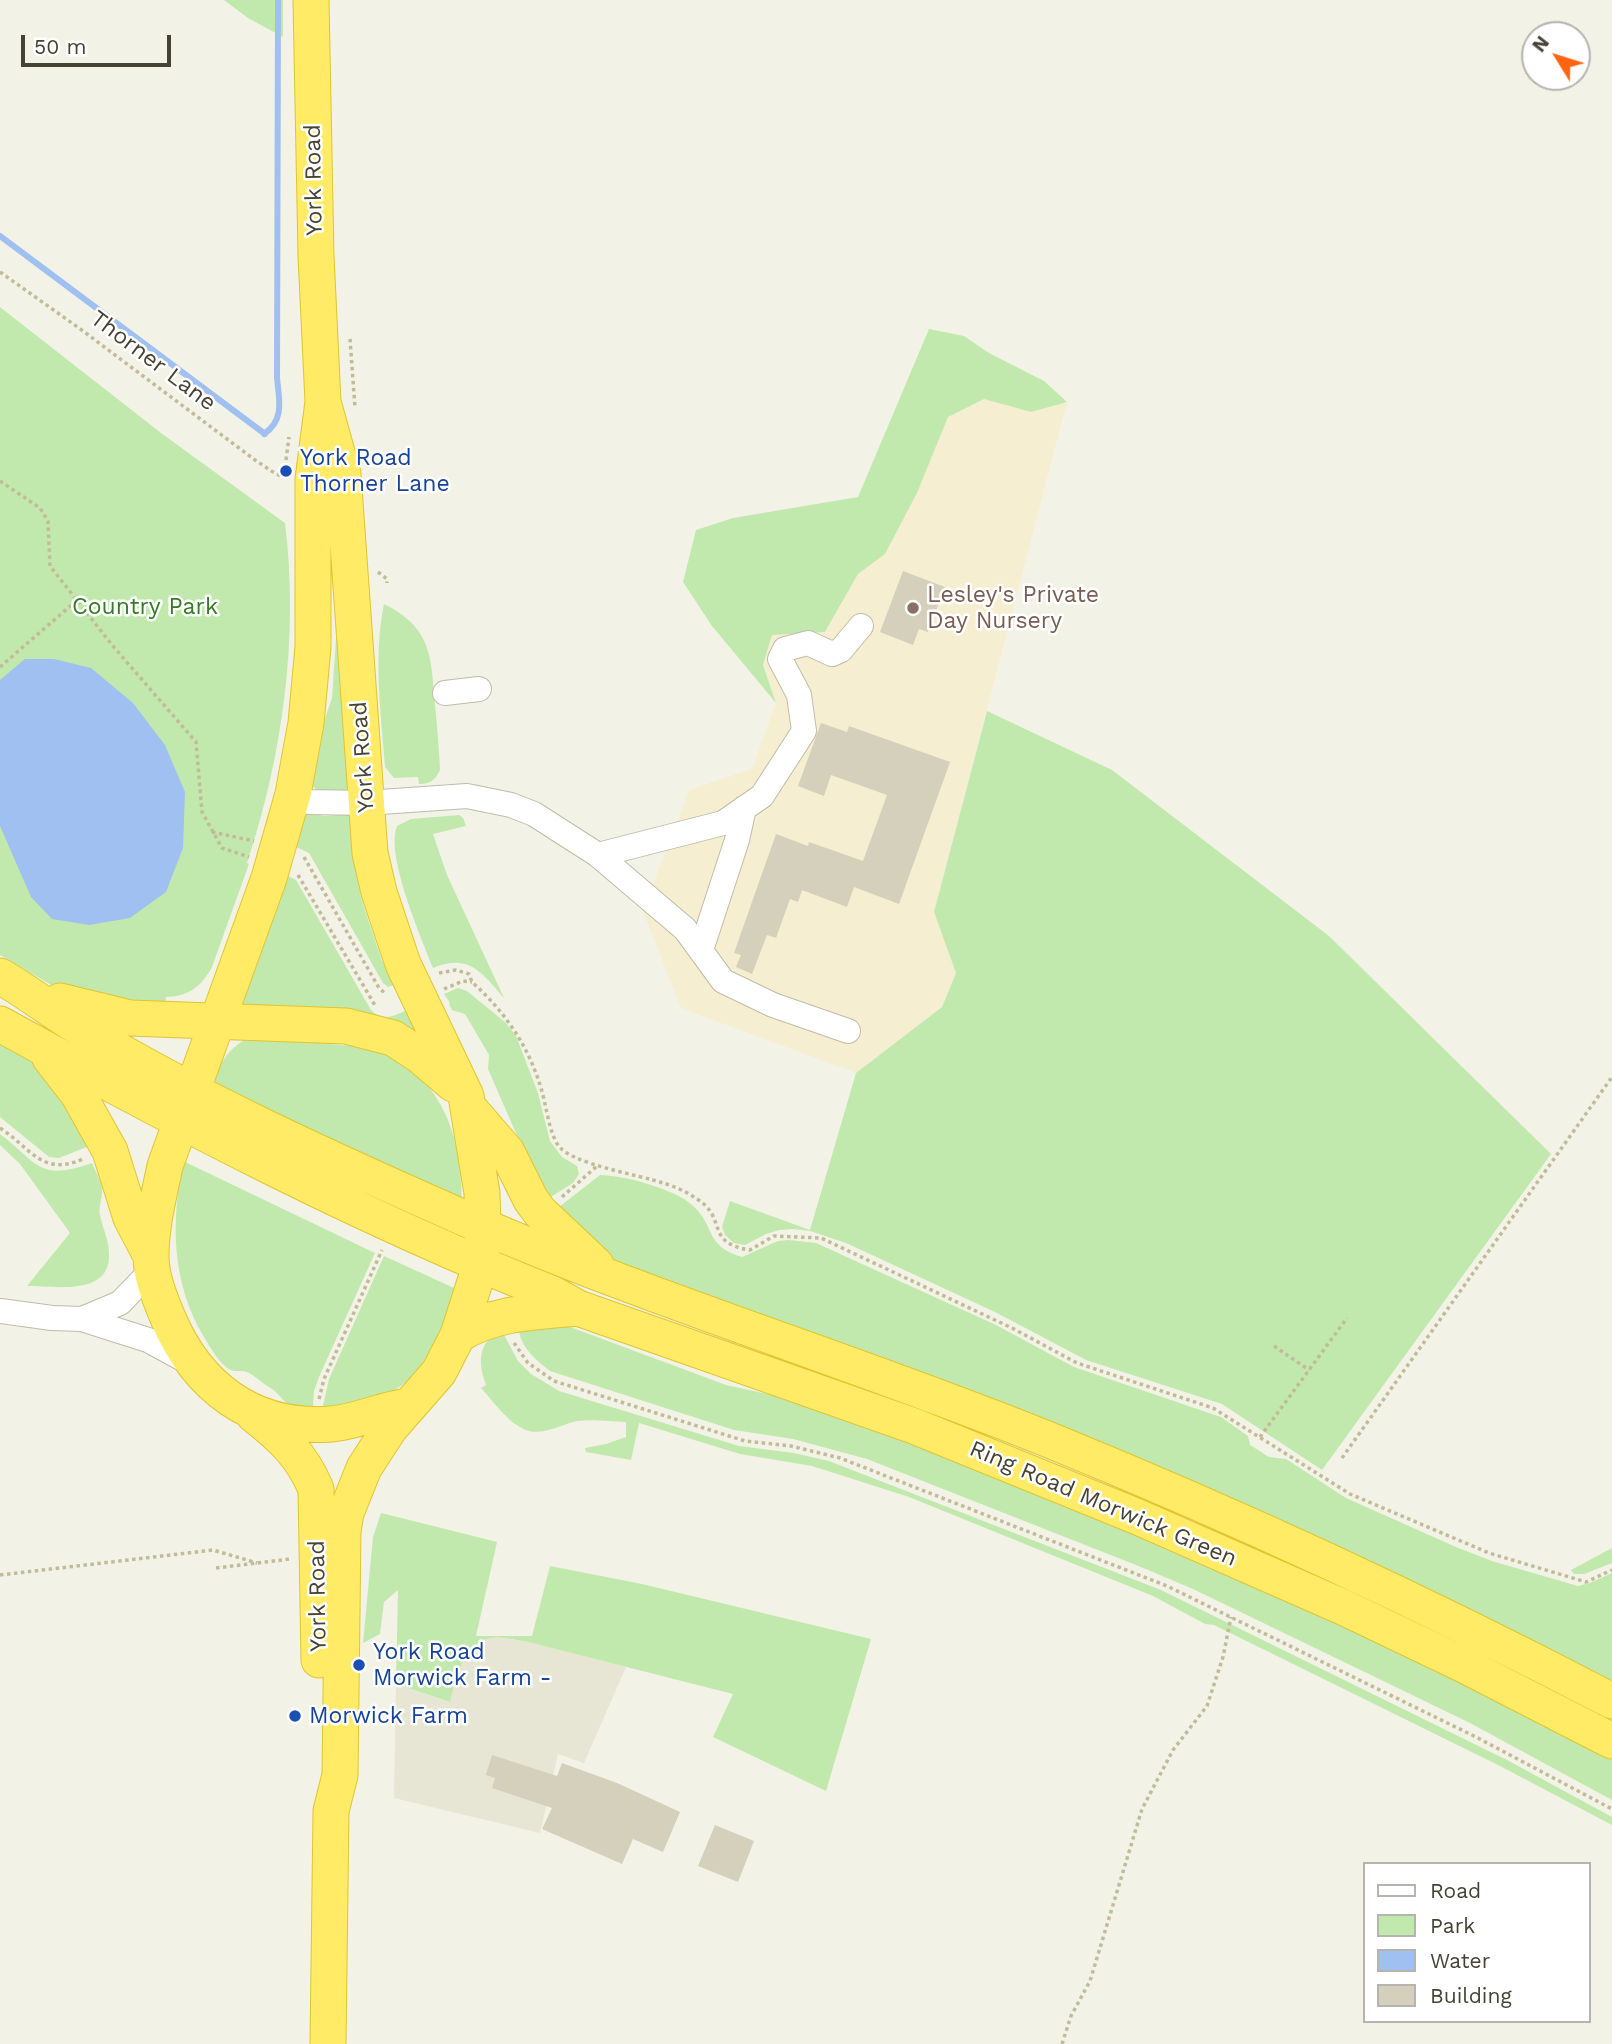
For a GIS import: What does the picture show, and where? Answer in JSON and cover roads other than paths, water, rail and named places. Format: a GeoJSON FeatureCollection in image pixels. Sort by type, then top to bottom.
{"type":"FeatureCollection","features":[{"type":"Feature","properties":{"kind":"highway","name":"York Road"},"geometry":{"type":"LineString","coordinates":[[310,0],[316,256],[339,407],[370,853],[396,945],[415,993],[468,1102],[482,1194],[483,1226],[481,1263],[458,1335],[439,1372],[376,1447],[364,1468],[346,1513],[343,1531],[340,1775],[331,1811],[328,2044]]}},
{"type":"Feature","properties":{"kind":"highway","name":"York Road"},"geometry":{"type":"LineString","coordinates":[[331,1811],[322,1777],[316,1489],[307,1469],[287,1441],[219,1391],[192,1364],[174,1333],[157,1290],[152,1263],[159,1195],[180,1122],[276,856],[293,794],[306,723],[313,647],[313,479],[339,407]]}},
{"type":"Feature","properties":{"kind":"highway"},"geometry":{"type":"LineString","coordinates":[[11,982],[77,1007],[130,1018],[331,1024],[393,1038],[435,1068],[468,1102]]}},
{"type":"Feature","properties":{"kind":"highway","name":"Ring Road Morwick Green"},"geometry":{"type":"LineString","coordinates":[[11,982],[81,1029],[192,1089],[321,1153],[483,1226],[609,1277],[799,1345],[1046,1439],[1294,1545],[1509,1647],[1612,1701]]}},
{"type":"Feature","properties":{"kind":"highway","name":"Ring Road Morwick Green"},"geometry":{"type":"LineString","coordinates":[[0,1024],[180,1122],[346,1203],[553,1294],[578,1308],[914,1426],[1138,1517],[1357,1614],[1612,1741]]}},
{"type":"Feature","properties":{"kind":"highway"},"geometry":{"type":"LineString","coordinates":[[40,1046],[78,1094],[96,1126],[118,1173],[131,1218],[152,1263]]}},
{"type":"Feature","properties":{"kind":"highway","name":"Ring Road Morwick Green"},"geometry":{"type":"LineString","coordinates":[[468,1102],[507,1153],[531,1200],[609,1277]]}},
{"type":"Feature","properties":{"kind":"highway","name":"Ring Road Morwick Green"},"geometry":{"type":"LineString","coordinates":[[458,1335],[500,1316],[578,1308]]}},
{"type":"Feature","properties":{"kind":"highway"},"geometry":{"type":"LineString","coordinates":[[245,1409],[277,1419],[330,1424],[358,1420],[387,1409],[408,1406]]}},
{"type":"Feature","properties":{"kind":"street"},"geometry":{"type":"LineString","coordinates":[[598,855],[723,824],[762,796],[804,730],[799,695],[780,659],[785,649],[808,643],[832,654],[841,650],[860,626]]}},
{"type":"Feature","properties":{"kind":"street"},"geometry":{"type":"LineString","coordinates":[[444,693],[479,689]]}},
{"type":"Feature","properties":{"kind":"street"},"geometry":{"type":"LineString","coordinates":[[293,794],[309,802],[366,803],[467,796],[511,805],[534,814],[598,855],[685,929],[723,981],[773,1005],[848,1031]]}},
{"type":"Feature","properties":{"kind":"street"},"geometry":{"type":"LineString","coordinates":[[701,950],[737,840],[744,808]]}},
{"type":"Feature","properties":{"kind":"street"},"geometry":{"type":"LineString","coordinates":[[82,1319],[120,1303],[152,1263]]}},
{"type":"Feature","properties":{"kind":"street"},"geometry":{"type":"LineString","coordinates":[[0,1311],[82,1319],[148,1340],[192,1364]]}},
{"type":"Feature","properties":{"kind":"water"},"geometry":{"type":"Polygon","coordinates":[[[25,659],[54,659],[91,668],[133,703],[165,745],[185,792],[183,848],[166,892],[130,918],[89,925],[52,919],[31,897],[0,826],[0,680],[25,659]]]}},
{"type":"Feature","properties":{"kind":"waterway"},"geometry":{"type":"LineString","coordinates":[[264,434],[275,422],[279,409],[278,0]]}},
{"type":"Feature","properties":{"kind":"waterway"},"geometry":{"type":"LineString","coordinates":[[0,236],[265,434]]}},
{"type":"Feature","properties":{"kind":"place","name":"York Road Thorner Lane"},"geometry":{"type":"Point","coordinates":[286,471]}},
{"type":"Feature","properties":{"kind":"place","name":"Lesley's Private Day Nursery"},"geometry":{"type":"Point","coordinates":[913,608]}},
{"type":"Feature","properties":{"kind":"place","name":"York Road Morwick Farm -"},"geometry":{"type":"Point","coordinates":[359,1665]}},
{"type":"Feature","properties":{"kind":"place","name":"Morwick Farm"},"geometry":{"type":"Point","coordinates":[295,1716]}},
{"type":"Feature","properties":{"kind":"park label","name":"Country Park"},"geometry":{"type":"Point","coordinates":[145,607]}}]}
